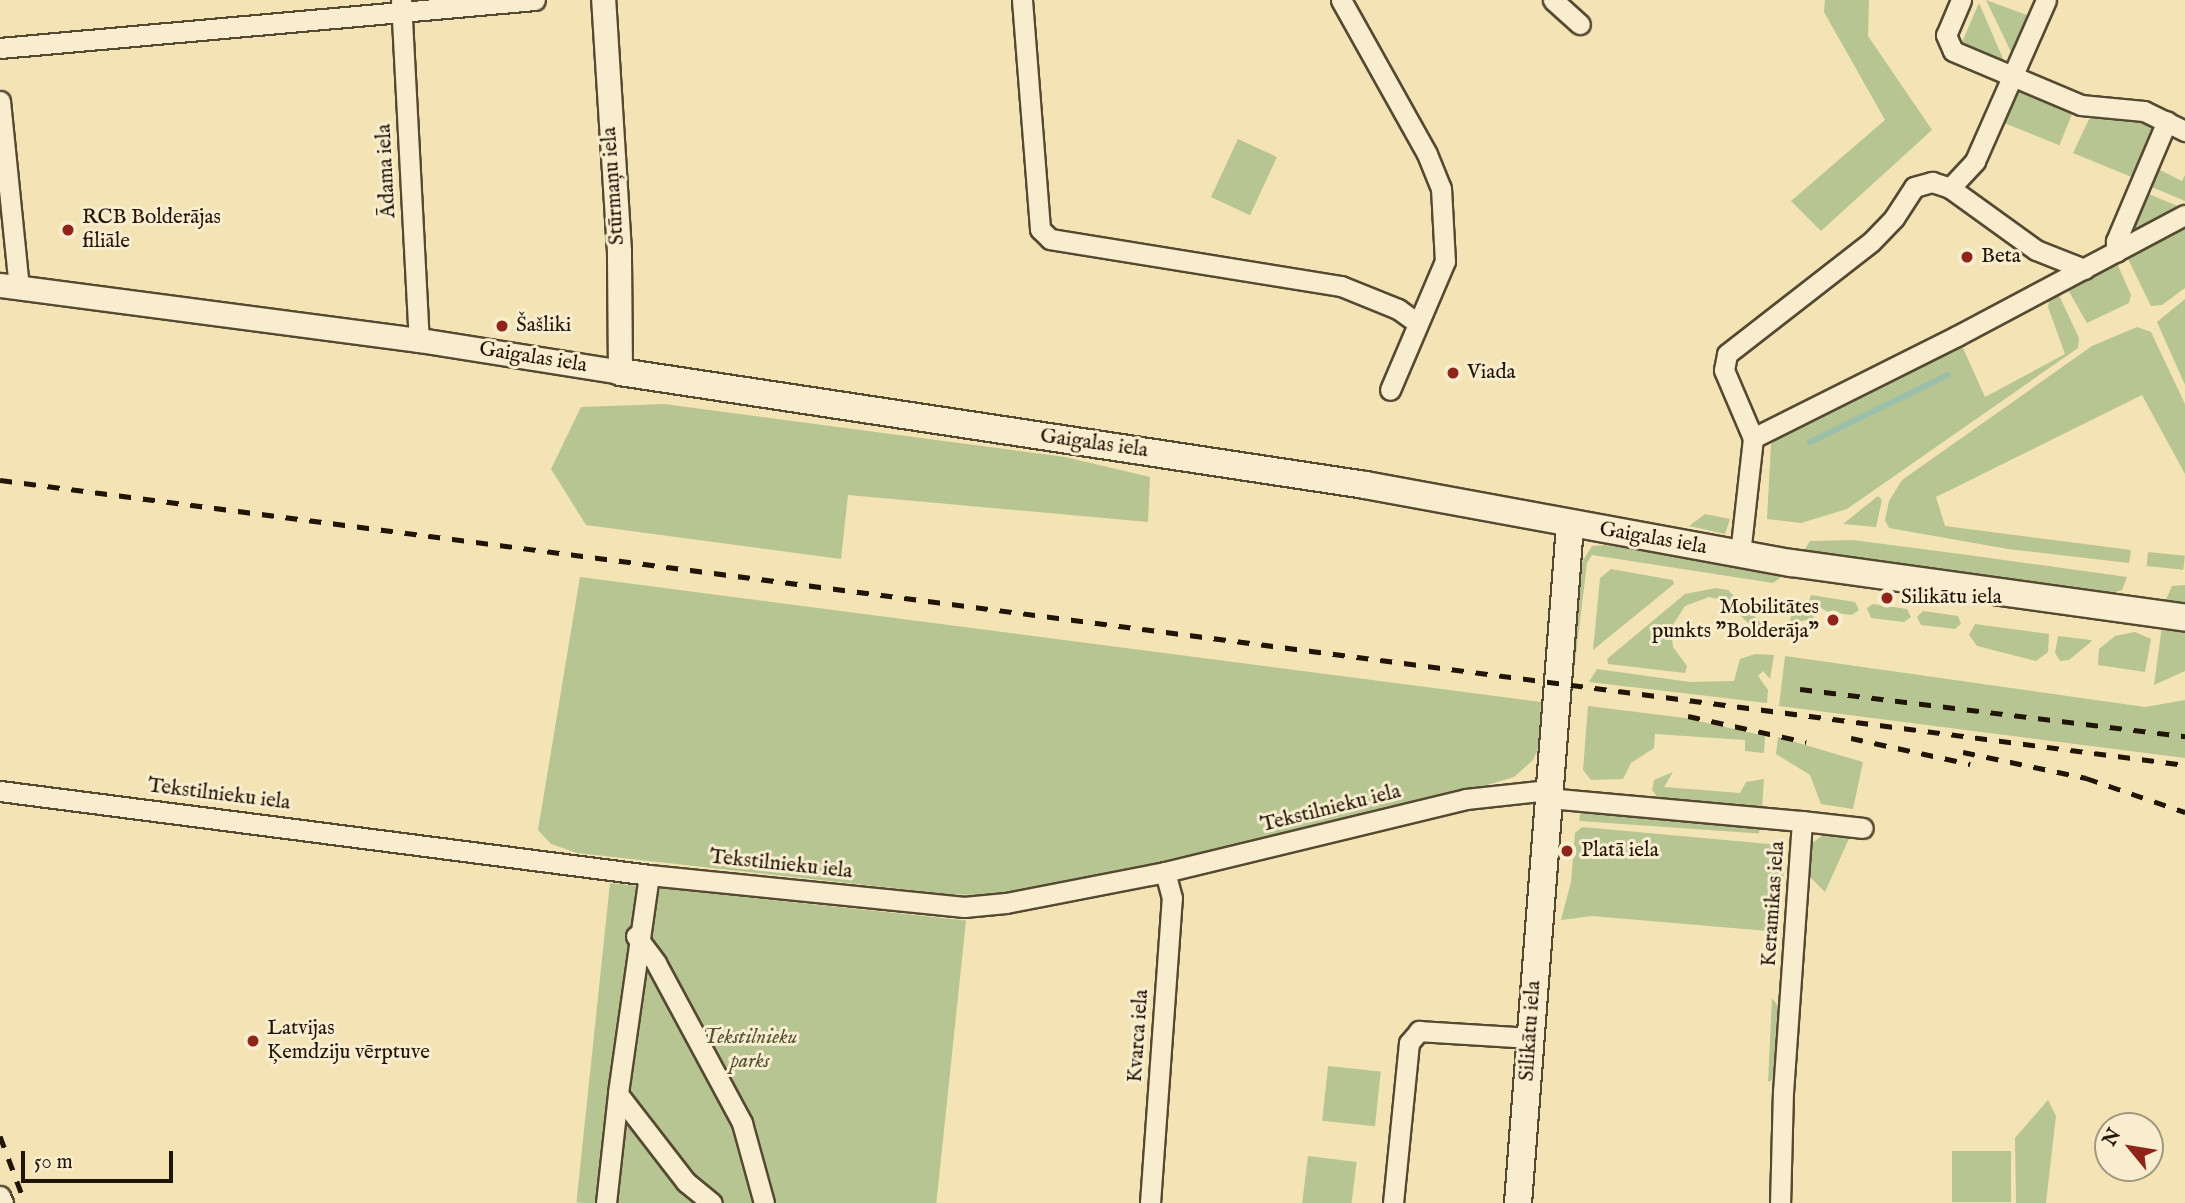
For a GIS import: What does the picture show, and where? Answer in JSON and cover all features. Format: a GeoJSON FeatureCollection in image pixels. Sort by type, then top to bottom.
{"type":"FeatureCollection","features":[{"type":"Feature","properties":{"kind":"main road","name":"Gaigalas iela"},"geometry":{"type":"LineString","coordinates":[[620,372],[1365,485],[1570,525],[1740,554],[2185,618]]}},
{"type":"Feature","properties":{"kind":"main road","name":"Silikātu iela"},"geometry":{"type":"LineString","coordinates":[[1518,1203],[1570,525]]}},
{"type":"Feature","properties":{"kind":"street"},"geometry":{"type":"LineString","coordinates":[[0,48],[401,7],[535,0]]}},
{"type":"Feature","properties":{"kind":"street","name":"Stūrmaņu iela"},"geometry":{"type":"LineString","coordinates":[[603,0],[619,251],[620,372]]}},
{"type":"Feature","properties":{"kind":"street"},"geometry":{"type":"LineString","coordinates":[[1022,0],[1040,229],[1050,239],[1341,286],[1398,309],[1416,322]]}},
{"type":"Feature","properties":{"kind":"street"},"geometry":{"type":"LineString","coordinates":[[1341,0],[1427,154],[1441,188],[1445,261],[1416,322],[1390,390]]}},
{"type":"Feature","properties":{"kind":"street"},"geometry":{"type":"LineString","coordinates":[[1553,0],[1580,24]]}},
{"type":"Feature","properties":{"kind":"street"},"geometry":{"type":"LineString","coordinates":[[1961,0],[1946,35],[1953,51],[2081,105],[2144,111],[2185,131]]}},
{"type":"Feature","properties":{"kind":"street"},"geometry":{"type":"LineString","coordinates":[[1950,188],[1975,162],[2046,0]]}},
{"type":"Feature","properties":{"kind":"street","name":"Ādama iela"},"geometry":{"type":"LineString","coordinates":[[401,7],[419,340]]}},
{"type":"Feature","properties":{"kind":"street"},"geometry":{"type":"LineString","coordinates":[[0,101],[9,286]]}},
{"type":"Feature","properties":{"kind":"street"},"geometry":{"type":"LineString","coordinates":[[2116,252],[2166,121]]}},
{"type":"Feature","properties":{"kind":"street"},"geometry":{"type":"LineString","coordinates":[[1740,554],[1753,438],[1724,370],[1727,354],[1871,242],[1914,187],[1932,182],[1950,188],[2036,250],[2084,269]]}},
{"type":"Feature","properties":{"kind":"street"},"geometry":{"type":"LineString","coordinates":[[1753,438],[2185,215]]}},
{"type":"Feature","properties":{"kind":"street","name":"Gaigalas iela"},"geometry":{"type":"LineString","coordinates":[[9,286],[419,340],[620,372]]}},
{"type":"Feature","properties":{"kind":"street","name":"Tekstilnieku iela"},"geometry":{"type":"LineString","coordinates":[[0,791],[649,875],[964,907],[1006,904],[1165,872],[1466,799],[1549,794]]}},
{"type":"Feature","properties":{"kind":"street","name":"Keramikas iela"},"geometry":{"type":"LineString","coordinates":[[1549,794],[1802,821],[1783,1091],[1780,1203]]}},
{"type":"Feature","properties":{"kind":"street"},"geometry":{"type":"LineString","coordinates":[[1802,821],[1863,828]]}},
{"type":"Feature","properties":{"kind":"street","name":"Kvarca iela"},"geometry":{"type":"LineString","coordinates":[[1150,1203],[1172,898],[1165,872]]}},
{"type":"Feature","properties":{"kind":"street"},"geometry":{"type":"LineString","coordinates":[[606,1203],[636,936],[649,875]]}},
{"type":"Feature","properties":{"kind":"street"},"geometry":{"type":"LineString","coordinates":[[636,936],[656,963],[742,1123],[764,1203]]}},
{"type":"Feature","properties":{"kind":"street"},"geometry":{"type":"LineString","coordinates":[[1393,1203],[1409,1043],[1419,1031],[1530,1038]]}},
{"type":"Feature","properties":{"kind":"street"},"geometry":{"type":"LineString","coordinates":[[618,1094],[686,1182],[712,1203]]}},
{"type":"Feature","properties":{"kind":"street"},"geometry":{"type":"LineString","coordinates":[[0,1196],[3,1203]]}},
{"type":"Feature","properties":{"kind":"green space"},"geometry":{"type":"Polygon","coordinates":[[[1825,0],[1869,0],[1868,36],[1932,130],[1821,231],[1791,201],[1885,120],[1824,12],[1825,0]]]}},
{"type":"Feature","properties":{"kind":"green space"},"geometry":{"type":"Polygon","coordinates":[[[1986,0],[2027,15],[2012,54],[1986,0]]]}},
{"type":"Feature","properties":{"kind":"green space"},"geometry":{"type":"Polygon","coordinates":[[[1979,3],[2004,61],[1962,42],[1979,3]]]}},
{"type":"Feature","properties":{"kind":"green space"},"geometry":{"type":"Polygon","coordinates":[[[2016,90],[2073,113],[2059,145],[2003,122],[2016,90]]]}},
{"type":"Feature","properties":{"kind":"green space"},"geometry":{"type":"Polygon","coordinates":[[[2091,115],[2132,119],[2155,129],[2134,178],[2073,153],[2091,115]]]}},
{"type":"Feature","properties":{"kind":"green space"},"geometry":{"type":"Polygon","coordinates":[[[2168,136],[2172,137],[2158,169],[2182,181],[2185,175],[2185,201],[2147,185],[2168,136]]]}},
{"type":"Feature","properties":{"kind":"green space"},"geometry":{"type":"Polygon","coordinates":[[[1238,139],[1277,157],[1250,215],[1211,197],[1238,139]]]}},
{"type":"Feature","properties":{"kind":"green space"},"geometry":{"type":"Polygon","coordinates":[[[2144,192],[2180,207],[2125,236],[2144,192]]]}},
{"type":"Feature","properties":{"kind":"green space"},"geometry":{"type":"Polygon","coordinates":[[[2185,227],[2185,288],[2162,305],[2151,306],[2127,257],[2185,227]]]}},
{"type":"Feature","properties":{"kind":"green space"},"geometry":{"type":"Polygon","coordinates":[[[2116,261],[2131,295],[2129,303],[2087,323],[2067,288],[2116,261]]]}},
{"type":"Feature","properties":{"kind":"green space"},"geometry":{"type":"Polygon","coordinates":[[[2057,291],[2079,338],[2078,348],[1847,509],[1801,523],[1767,519],[1771,444],[1786,431],[1956,346],[1963,348],[1985,397],[2065,354],[2048,307],[2050,296],[2057,291]]]}},
{"type":"Feature","properties":{"kind":"green space"},"geometry":{"type":"Polygon","coordinates":[[[2185,299],[2185,385],[2157,322],[2185,299]]]}},
{"type":"Feature","properties":{"kind":"green space"},"geometry":{"type":"Polygon","coordinates":[[[2137,327],[2151,332],[2185,404],[2185,474],[2142,395],[1936,497],[1945,526],[2131,550],[2129,563],[2008,549],[1889,528],[1885,520],[1889,501],[1902,480],[2092,346],[2137,327]]]}},
{"type":"Feature","properties":{"kind":"green space"},"geometry":{"type":"Polygon","coordinates":[[[664,404],[1065,457],[1150,477],[1148,522],[848,495],[841,559],[586,525],[551,469],[581,407],[664,404]]]}},
{"type":"Feature","properties":{"kind":"green space"},"geometry":{"type":"Polygon","coordinates":[[[1878,496],[1882,500],[1876,527],[1843,524],[1878,496]]]}},
{"type":"Feature","properties":{"kind":"green space"},"geometry":{"type":"Polygon","coordinates":[[[1705,514],[1730,519],[1725,534],[1689,526],[1705,514]]]}},
{"type":"Feature","properties":{"kind":"green space"},"geometry":{"type":"Polygon","coordinates":[[[1853,540],[2127,577],[2122,590],[2109,594],[1803,552],[1810,541],[1853,540]]]}},
{"type":"Feature","properties":{"kind":"green space"},"geometry":{"type":"Polygon","coordinates":[[[1605,545],[1779,574],[1780,578],[1773,583],[1592,555],[1587,563],[1573,679],[1569,679],[1578,568],[1592,546],[1605,545]]]}},
{"type":"Feature","properties":{"kind":"green space"},"geometry":{"type":"Polygon","coordinates":[[[2148,552],[2185,556],[2183,570],[2147,566],[2148,552]]]}},
{"type":"Feature","properties":{"kind":"green space"},"geometry":{"type":"Polygon","coordinates":[[[1611,569],[1673,580],[1674,584],[1593,650],[1600,578],[1611,569]]]}},
{"type":"Feature","properties":{"kind":"green space"},"geometry":{"type":"Polygon","coordinates":[[[580,577],[1541,702],[1539,746],[1533,760],[1514,777],[1467,791],[1009,896],[947,894],[577,853],[551,844],[538,830],[580,577]]]}},
{"type":"Feature","properties":{"kind":"green space"},"geometry":{"type":"Polygon","coordinates":[[[2185,585],[2185,605],[2165,602],[2172,586],[2185,585]]]}},
{"type":"Feature","properties":{"kind":"green space"},"geometry":{"type":"Polygon","coordinates":[[[1716,588],[1728,590],[1771,633],[1777,628],[1777,636],[1754,629],[1726,601],[1709,597],[1685,606],[1671,628],[1673,647],[1687,666],[1685,673],[1608,664],[1607,659],[1685,594],[1716,588]]]}},
{"type":"Feature","properties":{"kind":"green space"},"geometry":{"type":"Polygon","coordinates":[[[1811,595],[1855,602],[1859,610],[1852,615],[1828,612],[1809,601],[1811,595]]]}},
{"type":"Feature","properties":{"kind":"green space"},"geometry":{"type":"Polygon","coordinates":[[[1795,604],[1814,615],[1813,619],[1789,623],[1795,604]]]}},
{"type":"Feature","properties":{"kind":"green space"},"geometry":{"type":"Polygon","coordinates":[[[1873,604],[1907,609],[1911,617],[1904,622],[1871,618],[1867,608],[1873,604]]]}},
{"type":"Feature","properties":{"kind":"green space"},"geometry":{"type":"Polygon","coordinates":[[[1923,611],[1958,616],[1961,624],[1955,629],[1921,625],[1917,617],[1923,611]]]}},
{"type":"Feature","properties":{"kind":"green space"},"geometry":{"type":"Polygon","coordinates":[[[1975,624],[2049,634],[2048,652],[2036,661],[1977,646],[1969,635],[1975,624]]]}},
{"type":"Feature","properties":{"kind":"green space"},"geometry":{"type":"Polygon","coordinates":[[[2162,626],[2185,629],[2185,671],[2154,685],[2162,626]]]}},
{"type":"Feature","properties":{"kind":"green space"},"geometry":{"type":"Polygon","coordinates":[[[2135,632],[2151,639],[2145,672],[2098,665],[2099,649],[2115,636],[2135,632]]]}},
{"type":"Feature","properties":{"kind":"green space"},"geometry":{"type":"Polygon","coordinates":[[[2058,636],[2092,641],[2069,660],[2060,661],[2055,653],[2058,636]]]}},
{"type":"Feature","properties":{"kind":"green space"},"geometry":{"type":"Polygon","coordinates":[[[1755,654],[1774,655],[1770,679],[1763,671],[1758,676],[1768,690],[1767,703],[1589,682],[1597,669],[1690,682],[1734,681],[1740,659],[1755,654]]]}},
{"type":"Feature","properties":{"kind":"green space"},"geometry":{"type":"Polygon","coordinates":[[[1785,656],[2145,707],[2185,700],[2185,758],[1779,706],[1785,656]]]}},
{"type":"Feature","properties":{"kind":"green space"},"geometry":{"type":"Polygon","coordinates":[[[1588,706],[1685,718],[1765,736],[1764,753],[1745,751],[1745,740],[1655,734],[1654,748],[1631,763],[1623,779],[1591,780],[1583,770],[1588,706]]]}},
{"type":"Feature","properties":{"kind":"green space"},"geometry":{"type":"Polygon","coordinates":[[[1778,737],[1863,762],[1853,809],[1821,804],[1810,775],[1776,754],[1778,737]]]}},
{"type":"Feature","properties":{"kind":"green space"},"geometry":{"type":"Polygon","coordinates":[[[1673,772],[1664,787],[1740,793],[1746,782],[1764,779],[1762,808],[1659,799],[1652,790],[1654,780],[1673,772]]]}},
{"type":"Feature","properties":{"kind":"green space"},"geometry":{"type":"Polygon","coordinates":[[[1580,813],[1760,826],[1759,834],[1579,821],[1580,813]]]}},
{"type":"Feature","properties":{"kind":"green space"},"geometry":{"type":"Polygon","coordinates":[[[1582,827],[1780,845],[1785,855],[1779,932],[1592,916],[1561,920],[1571,882],[1575,833],[1582,827]]]}},
{"type":"Feature","properties":{"kind":"green space"},"geometry":{"type":"Polygon","coordinates":[[[1826,833],[1851,834],[1825,892],[1810,877],[1812,843],[1826,833]]]}},
{"type":"Feature","properties":{"kind":"green space","name":"Tekstilnieku parks"},"geometry":{"type":"Polygon","coordinates":[[[610,883],[966,920],[936,1203],[576,1202],[610,883]]]}},
{"type":"Feature","properties":{"kind":"green space"},"geometry":{"type":"Polygon","coordinates":[[[1772,998],[1779,1007],[1774,1079],[1768,1082],[1772,998]]]}},
{"type":"Feature","properties":{"kind":"green space"},"geometry":{"type":"Polygon","coordinates":[[[1328,1066],[1381,1072],[1375,1126],[1322,1121],[1328,1066]]]}},
{"type":"Feature","properties":{"kind":"green space"},"geometry":{"type":"Polygon","coordinates":[[[2048,1100],[2056,1116],[2046,1203],[2016,1203],[2015,1138],[2048,1100]]]}},
{"type":"Feature","properties":{"kind":"green space"},"geometry":{"type":"Polygon","coordinates":[[[1952,1151],[2011,1151],[2011,1202],[1952,1202],[1952,1151]]]}},
{"type":"Feature","properties":{"kind":"green space"},"geometry":{"type":"Polygon","coordinates":[[[1308,1156],[1357,1162],[1352,1203],[1302,1203],[1308,1156]]]}},
{"type":"Feature","properties":{"kind":"waterway"},"geometry":{"type":"LineString","coordinates":[[1810,442],[1948,375]]}},
{"type":"Feature","properties":{"kind":"railway"},"geometry":{"type":"LineString","coordinates":[[0,480],[2185,765]]}},
{"type":"Feature","properties":{"kind":"railway"},"geometry":{"type":"LineString","coordinates":[[1800,689],[2185,736]]}},
{"type":"Feature","properties":{"kind":"railway"},"geometry":{"type":"LineString","coordinates":[[1688,716],[1806,742]]}},
{"type":"Feature","properties":{"kind":"railway"},"geometry":{"type":"LineString","coordinates":[[1851,738],[1970,764]]}},
{"type":"Feature","properties":{"kind":"railway"},"geometry":{"type":"LineString","coordinates":[[1963,752],[2086,778],[2185,812]]}},
{"type":"Feature","properties":{"kind":"railway"},"geometry":{"type":"LineString","coordinates":[[0,1136],[25,1203]]}},
{"type":"Feature","properties":{"kind":"place","name":"RCB Bolderājas filiāle"},"geometry":{"type":"Point","coordinates":[68,230]}},
{"type":"Feature","properties":{"kind":"place","name":"Beta"},"geometry":{"type":"Point","coordinates":[1967,257]}},
{"type":"Feature","properties":{"kind":"place","name":"Šašliki"},"geometry":{"type":"Point","coordinates":[502,326]}},
{"type":"Feature","properties":{"kind":"place","name":"Viada"},"geometry":{"type":"Point","coordinates":[1453,373]}},
{"type":"Feature","properties":{"kind":"place","name":"Silikātu iela"},"geometry":{"type":"Point","coordinates":[1887,598]}},
{"type":"Feature","properties":{"kind":"place","name":"Mobilitātes punkts \"Bolderāja\""},"geometry":{"type":"Point","coordinates":[1833,620]}},
{"type":"Feature","properties":{"kind":"place","name":"Platā iela"},"geometry":{"type":"Point","coordinates":[1567,851]}},
{"type":"Feature","properties":{"kind":"place","name":"Latvijas Ķemdziju vērptuve"},"geometry":{"type":"Point","coordinates":[253,1041]}}]}
